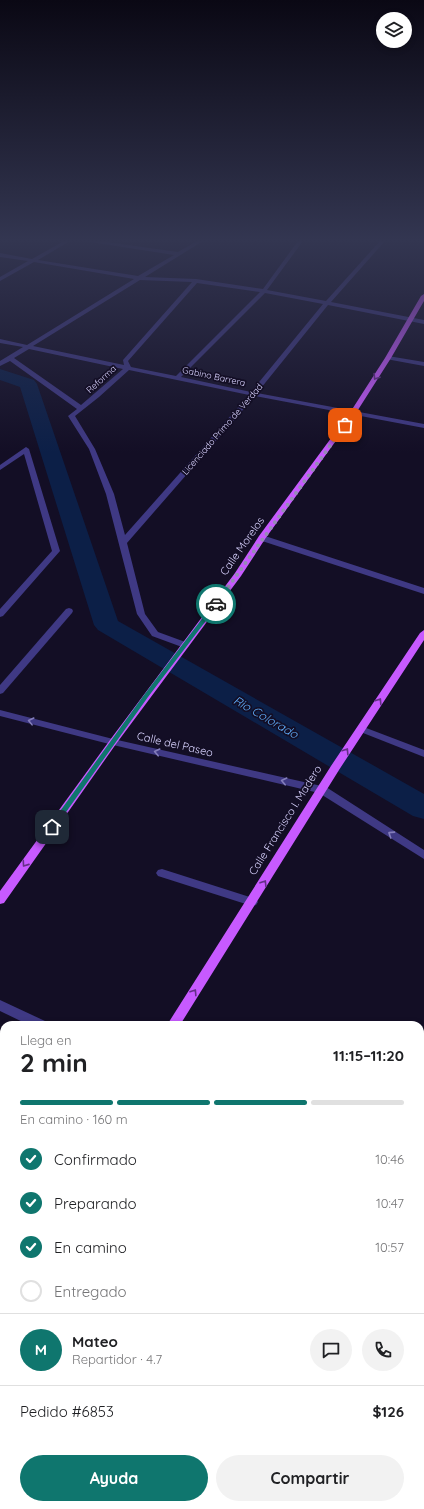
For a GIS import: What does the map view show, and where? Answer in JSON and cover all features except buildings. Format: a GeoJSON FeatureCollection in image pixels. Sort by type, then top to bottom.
{"type":"FeatureCollection","features":[{"type":"Feature","properties":{"kind":"main road","name":"Calle Morelos"},"geometry":{"type":"LineString","coordinates":[[0,900],[146,696],[238,574],[262,538],[354,412],[415,311]]}},
{"type":"Feature","properties":{"kind":"main road","name":"Calle Francisco I. Madero"},"geometry":{"type":"LineString","coordinates":[[176,1021],[252,902],[322,790],[334,768],[424,632]]}},
{"type":"Feature","properties":{"kind":"street"},"geometry":{"type":"LineString","coordinates":[[80,408],[5,361],[84,311]]}},
{"type":"Feature","properties":{"kind":"street","name":"Reforma"},"geometry":{"type":"LineString","coordinates":[[123,542],[110,494],[92,449],[71,416],[97,396],[128,367],[125,361],[169,311]]}},
{"type":"Feature","properties":{"kind":"street"},"geometry":{"type":"LineString","coordinates":[[178,377],[244,311]]}},
{"type":"Feature","properties":{"kind":"street","name":"Licenciado Primo de Verdad"},"geometry":{"type":"LineString","coordinates":[[123,542],[253,394],[320,311]]}},
{"type":"Feature","properties":{"kind":"street"},"geometry":{"type":"LineString","coordinates":[[368,311],[424,322]]}},
{"type":"Feature","properties":{"kind":"street","name":"Gabino Barrera"},"geometry":{"type":"LineString","coordinates":[[0,341],[178,377],[253,394],[424,426]]}},
{"type":"Feature","properties":{"kind":"street"},"geometry":{"type":"LineString","coordinates":[[388,358],[424,364]]}},
{"type":"Feature","properties":{"kind":"street"},"geometry":{"type":"LineString","coordinates":[[0,468],[26,449],[56,551],[0,614]]}},
{"type":"Feature","properties":{"kind":"street"},"geometry":{"type":"LineString","coordinates":[[262,538],[424,591]]}},
{"type":"Feature","properties":{"kind":"street"},"geometry":{"type":"LineString","coordinates":[[123,542],[141,614],[155,634],[185,645]]}},
{"type":"Feature","properties":{"kind":"street"},"geometry":{"type":"LineString","coordinates":[[0,691],[69,611]]}},
{"type":"Feature","properties":{"kind":"street","name":"Calle del Paseo"},"geometry":{"type":"LineString","coordinates":[[0,713],[113,742],[322,790],[424,855]]}},
{"type":"Feature","properties":{"kind":"street"},"geometry":{"type":"LineString","coordinates":[[359,731],[424,754]]}},
{"type":"Feature","properties":{"kind":"street"},"geometry":{"type":"LineString","coordinates":[[162,873],[252,902]]}},
{"type":"Feature","properties":{"kind":"street"},"geometry":{"type":"LineString","coordinates":[[0,1005],[33,1021]]}},
{"type":"Feature","properties":{"kind":"waterway","name":"Rio Colorado"},"geometry":{"type":"LineString","coordinates":[[0,374],[28,384],[107,625],[424,808]]}},
{"type":"Feature","properties":{"kind":"way so far"},"geometry":{"type":"LineString","coordinates":[[216,604],[262,538],[345,425]]}},
{"type":"Feature","properties":{"kind":"route"},"geometry":{"type":"LineString","coordinates":[[52,827],[146,696],[216,604]]}}]}
